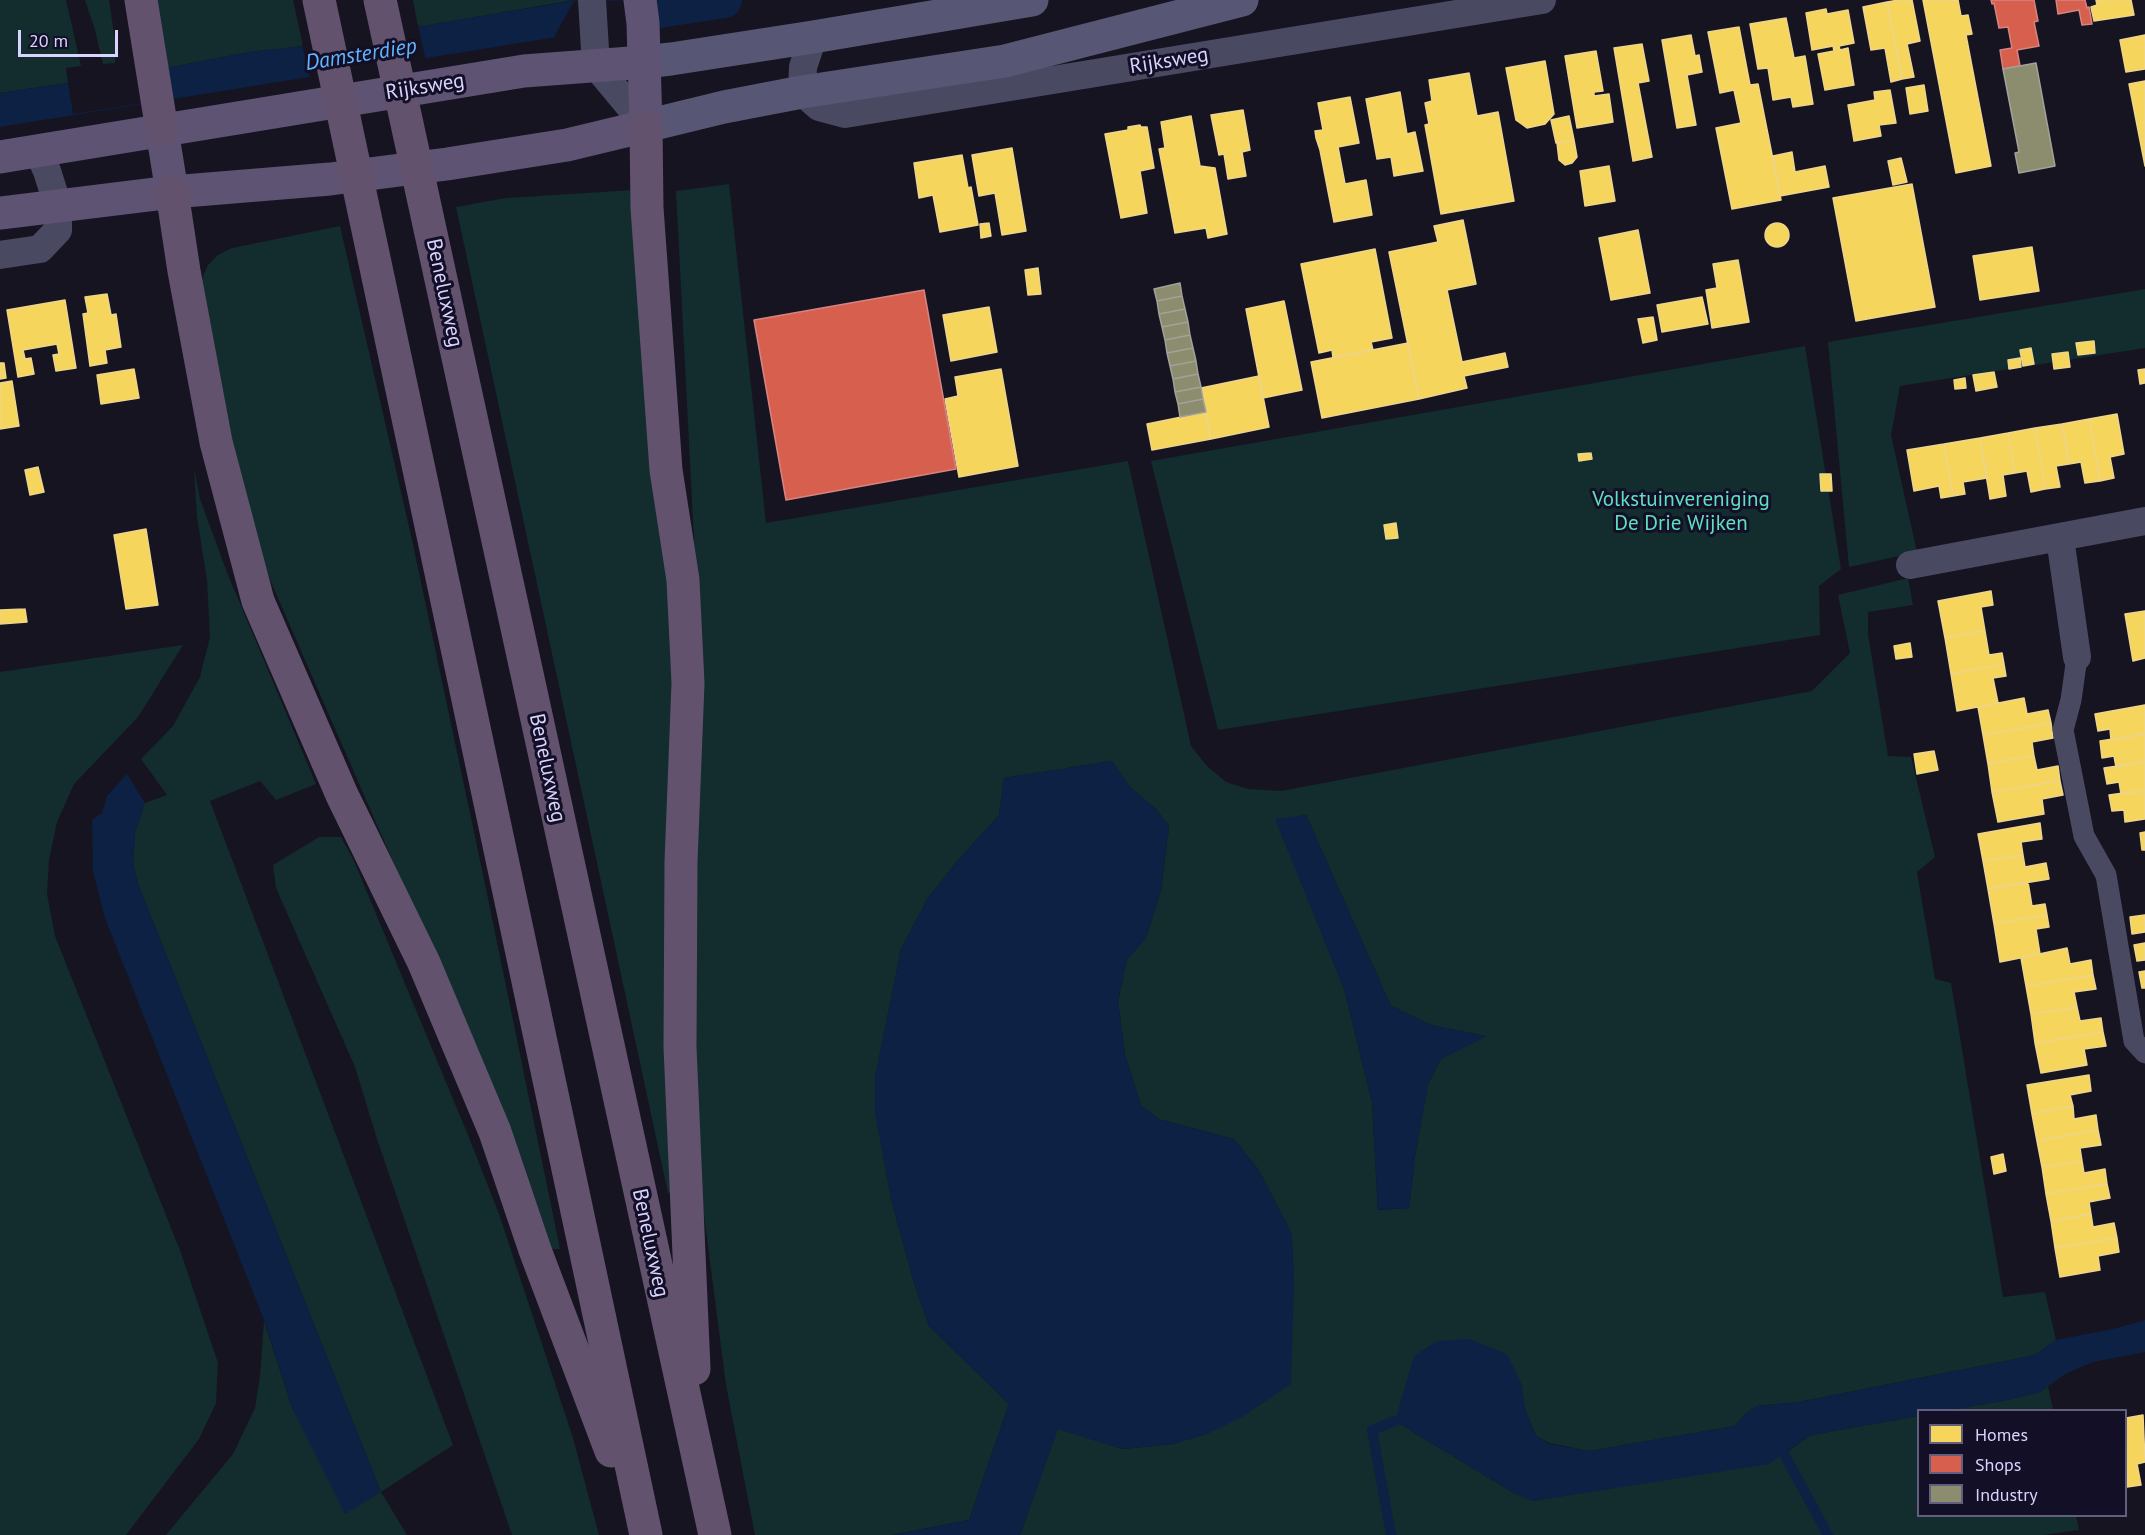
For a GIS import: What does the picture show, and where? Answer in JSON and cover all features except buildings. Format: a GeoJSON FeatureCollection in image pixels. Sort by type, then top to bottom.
{"type":"FeatureCollection","features":[{"type":"Feature","properties":{"kind":"highway"},"geometry":{"type":"LineString","coordinates":[[141,0],[157,100]]}},
{"type":"Feature","properties":{"kind":"highway"},"geometry":{"type":"LineString","coordinates":[[319,0],[644,1535]]}},
{"type":"Feature","properties":{"kind":"highway","name":"Beneluxweg"},"geometry":{"type":"LineString","coordinates":[[380,0],[715,1535]]}},
{"type":"Feature","properties":{"kind":"highway"},"geometry":{"type":"LineString","coordinates":[[646,126],[647,208],[666,470],[683,580],[688,683],[681,862],[680,1047],[697,1458]]}},
{"type":"Feature","properties":{"kind":"highway"},"geometry":{"type":"LineString","coordinates":[[172,192],[184,271],[216,442],[258,601],[342,795],[424,963],[495,1132],[535,1250],[644,1535]]}},
{"type":"Feature","properties":{"kind":"main road","name":"Rijksweg"},"geometry":{"type":"LineString","coordinates":[[0,157],[38,151],[157,100],[644,62],[813,37],[1032,0]]}},
{"type":"Feature","properties":{"kind":"main road","name":"Rijksweg"},"geometry":{"type":"LineString","coordinates":[[0,213],[172,192],[330,179],[567,145],[736,105],[802,92],[1005,61],[1242,0]]}},
{"type":"Feature","properties":{"kind":"main road"},"geometry":{"type":"LineString","coordinates":[[641,11],[646,126]]}},
{"type":"Feature","properties":{"kind":"main road"},"geometry":{"type":"LineString","coordinates":[[157,100],[172,192]]}},
{"type":"Feature","properties":{"kind":"street"},"geometry":{"type":"LineString","coordinates":[[592,0],[596,66],[646,126]]}},
{"type":"Feature","properties":{"kind":"street","name":"Rijksweg"},"geometry":{"type":"LineString","coordinates":[[802,92],[819,107],[845,114],[1542,0]]}},
{"type":"Feature","properties":{"kind":"street"},"geometry":{"type":"LineString","coordinates":[[802,92],[803,67],[813,37]]}},
{"type":"Feature","properties":{"kind":"street"},"geometry":{"type":"LineString","coordinates":[[0,255],[40,249],[58,230],[58,206],[38,151]]}},
{"type":"Feature","properties":{"kind":"street"},"geometry":{"type":"LineString","coordinates":[[1910,565],[2145,521]]}},
{"type":"Feature","properties":{"kind":"street"},"geometry":{"type":"LineString","coordinates":[[2060,538],[2077,657],[2063,730],[2084,836],[2106,875],[2134,1041],[2145,1053]]}},
{"type":"Feature","properties":{"kind":"green space"},"geometry":{"type":"Polygon","coordinates":[[[0,0],[66,0],[81,66],[66,68],[68,83],[0,93],[0,0]]]}},
{"type":"Feature","properties":{"kind":"green space"},"geometry":{"type":"Polygon","coordinates":[[[85,0],[109,0],[116,47],[115,63],[103,64],[85,0]]]}},
{"type":"Feature","properties":{"kind":"green space"},"geometry":{"type":"Polygon","coordinates":[[[155,0],[293,0],[303,46],[250,52],[166,68],[155,0]]]}},
{"type":"Feature","properties":{"kind":"green space"},"geometry":{"type":"Polygon","coordinates":[[[413,0],[574,0],[418,27],[413,0]]]}},
{"type":"Feature","properties":{"kind":"green space"},"geometry":{"type":"Polygon","coordinates":[[[729,184],[766,523],[1128,461],[1191,746],[1207,766],[1226,782],[1248,789],[1281,791],[1812,691],[1850,653],[1838,595],[1908,578],[1913,605],[1868,612],[1868,634],[1888,756],[1911,757],[1935,857],[1917,872],[1935,979],[1951,983],[2003,1297],[2045,1292],[2056,1340],[2035,1355],[1799,1402],[1757,1406],[1745,1414],[1735,1426],[1589,1451],[1549,1443],[1536,1436],[1525,1410],[1521,1383],[1395,1421],[1514,1493],[1533,1501],[1784,1454],[1811,1435],[1917,1416],[1917,1517],[2076,1517],[2079,1530],[2044,1535],[1020,1535],[1058,1428],[1122,1449],[1173,1444],[1209,1433],[1294,1279],[1291,1232],[1258,1169],[1234,1139],[1158,1119],[1141,1105],[1125,1055],[1118,1001],[1127,959],[1146,938],[1161,890],[1169,827],[1157,810],[1130,787],[1112,761],[1004,778],[999,815],[958,860],[928,898],[901,949],[875,1078],[875,1111],[891,1199],[914,1283],[929,1326],[1009,1404],[969,1520],[892,1535],[755,1535],[726,1385],[701,1192],[694,1036],[699,636],[676,191],[729,184]],[[1306,815],[1276,820],[1344,989],[1372,1102],[1378,1210],[1409,1208],[1415,1156],[1428,1084],[1441,1059],[1486,1036],[1431,1025],[1391,1006],[1306,815]]]}},
{"type":"Feature","properties":{"kind":"green space"},"geometry":{"type":"Polygon","coordinates":[[[634,190],[674,647],[675,1192],[668,1193],[456,207],[506,198],[634,190]]]}},
{"type":"Feature","properties":{"kind":"green space"},"geometry":{"type":"Polygon","coordinates":[[[340,226],[412,540],[560,1249],[548,1249],[467,1031],[247,527],[201,285],[204,274],[208,265],[218,255],[232,248],[340,226]]]}},
{"type":"Feature","properties":{"kind":"green space"},"geometry":{"type":"Polygon","coordinates":[[[2145,289],[2145,348],[1900,386],[1891,435],[1917,552],[1849,567],[1828,342],[2145,289]]]}},
{"type":"Feature","properties":{"kind":"green space","name":"Volkstuinvereniging De Drie Wijken"},"geometry":{"type":"Polygon","coordinates":[[[1805,346],[1841,569],[1819,586],[1820,635],[1218,730],[1151,461],[1805,346]]]}},
{"type":"Feature","properties":{"kind":"green space"},"geometry":{"type":"Polygon","coordinates":[[[194,468],[200,499],[228,575],[316,784],[276,800],[260,781],[210,801],[453,1445],[381,1492],[138,884],[133,863],[135,832],[145,803],[167,795],[141,759],[173,726],[200,677],[210,637],[207,580],[197,517],[194,468]]]}},
{"type":"Feature","properties":{"kind":"green space"},"geometry":{"type":"Polygon","coordinates":[[[183,645],[138,717],[74,784],[57,822],[49,860],[47,894],[55,936],[181,1253],[218,1363],[216,1403],[199,1439],[126,1535],[0,1535],[0,672],[183,645]]]}},
{"type":"Feature","properties":{"kind":"green space"},"geometry":{"type":"Polygon","coordinates":[[[319,837],[341,837],[354,861],[468,1135],[499,1214],[573,1438],[599,1535],[512,1535],[377,1139],[355,1067],[276,888],[273,865],[319,837]]]}},
{"type":"Feature","properties":{"kind":"green space"},"geometry":{"type":"Polygon","coordinates":[[[264,1321],[293,1410],[381,1492],[407,1535],[166,1535],[233,1454],[255,1408],[264,1321]]]}},
{"type":"Feature","properties":{"kind":"green space"},"geometry":{"type":"Polygon","coordinates":[[[2048,1386],[2053,1409],[1956,1409],[2007,1400],[2040,1392],[2048,1386]]]}},
{"type":"Feature","properties":{"kind":"water"},"geometry":{"type":"Polygon","coordinates":[[[577,0],[709,0],[711,12],[0,127],[0,93],[166,68],[250,52],[303,46],[577,0]]]}},
{"type":"Feature","properties":{"kind":"water"},"geometry":{"type":"Polygon","coordinates":[[[1112,761],[1130,787],[1157,810],[1169,827],[1161,890],[1146,938],[1127,959],[1118,1001],[1125,1055],[1141,1105],[1158,1119],[1234,1139],[1258,1169],[1291,1232],[1294,1279],[1291,1384],[1242,1417],[1209,1433],[1173,1444],[1122,1449],[1058,1429],[1020,1535],[892,1535],[969,1520],[1009,1404],[929,1326],[914,1283],[891,1199],[875,1111],[875,1078],[901,949],[928,898],[958,860],[999,815],[1004,778],[1112,761]]]}},
{"type":"Feature","properties":{"kind":"water"},"geometry":{"type":"Polygon","coordinates":[[[127,774],[145,803],[135,832],[133,863],[138,884],[381,1492],[345,1514],[293,1410],[264,1320],[105,918],[93,871],[92,820],[102,813],[107,796],[127,774]]]}},
{"type":"Feature","properties":{"kind":"water"},"geometry":{"type":"Polygon","coordinates":[[[1306,815],[1391,1006],[1431,1025],[1487,1036],[1441,1059],[1428,1084],[1415,1156],[1409,1208],[1378,1210],[1372,1102],[1344,989],[1275,819],[1306,815]]]}},
{"type":"Feature","properties":{"kind":"water"},"geometry":{"type":"Polygon","coordinates":[[[2145,1320],[2145,1352],[2093,1362],[2065,1374],[2040,1392],[1956,1409],[1917,1409],[1917,1416],[1811,1435],[1769,1464],[1533,1501],[1514,1493],[1395,1421],[1414,1356],[1437,1341],[1469,1339],[1507,1354],[1521,1383],[1525,1410],[1536,1436],[1549,1444],[1589,1451],[1735,1426],[1745,1414],[1757,1406],[1799,1402],[2035,1355],[2056,1340],[2145,1320]]]}},
{"type":"Feature","properties":{"kind":"pier"},"geometry":{"type":"Polygon","coordinates":[[[671,0],[691,15],[554,37],[574,1],[671,0]]]}},
{"type":"Feature","properties":{"kind":"pier"},"geometry":{"type":"Polygon","coordinates":[[[418,24],[426,61],[310,80],[302,44],[418,24]]]}},
{"type":"Feature","properties":{"kind":"pier"},"geometry":{"type":"Polygon","coordinates":[[[166,68],[157,101],[73,114],[68,83],[166,68]]]}},
{"type":"Feature","properties":{"kind":"waterway","name":"Damsterdiep"},"geometry":{"type":"LineString","coordinates":[[659,10],[724,0]]}},
{"type":"Feature","properties":{"kind":"waterway"},"geometry":{"type":"LineString","coordinates":[[1391,1535],[1372,1430],[1395,1421]]}},
{"type":"Feature","properties":{"kind":"waterway"},"geometry":{"type":"LineString","coordinates":[[1784,1454],[1828,1535]]}}]}
